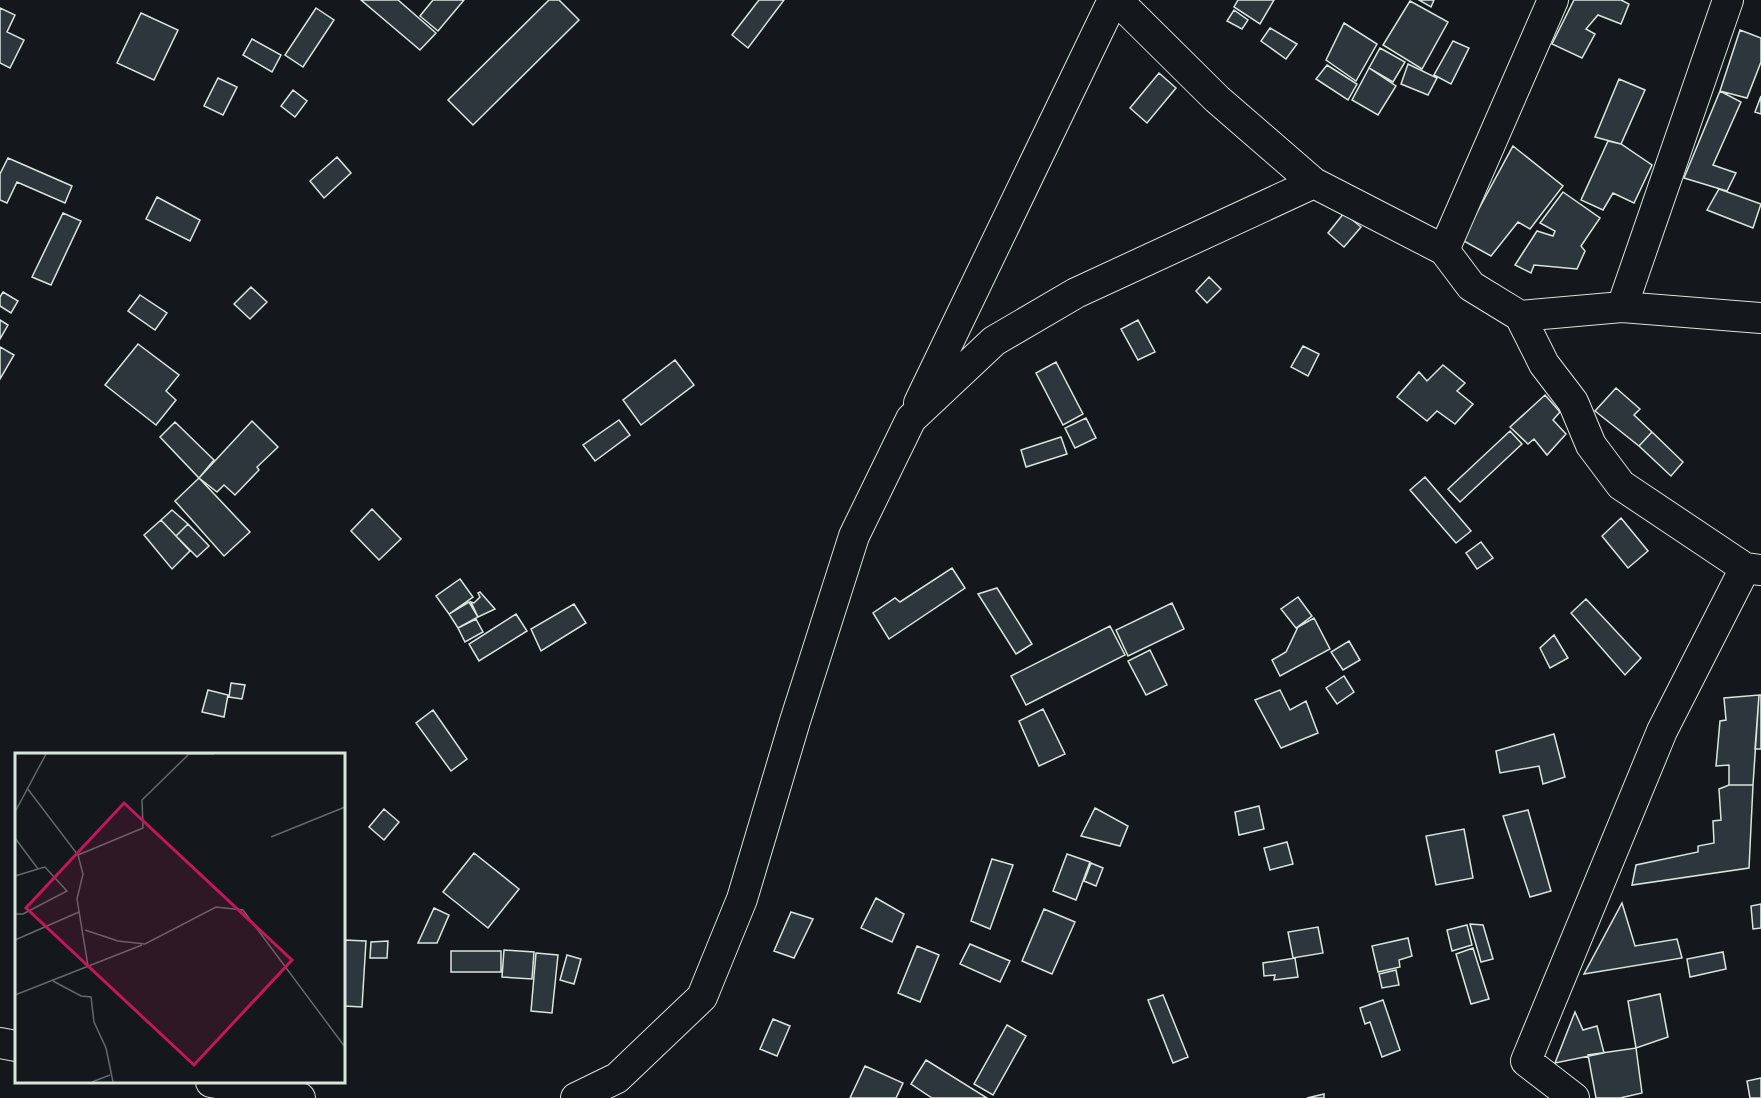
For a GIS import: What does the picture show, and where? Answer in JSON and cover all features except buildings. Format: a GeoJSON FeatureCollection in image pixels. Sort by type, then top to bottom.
{"type":"FeatureCollection","features":[{"type":"Feature","properties":{"kind":"street"},"geometry":{"type":"LineString","coordinates":[[576,1098],[617,1078],[702,997],[742,898],[854,536],[1115,0],[1217,99],[1314,183],[1444,250],[1471,286],[1520,316],[1544,364],[1573,402],[1591,446],[1621,485],[1753,569],[1662,730],[1526,1061],[1574,1098]]}},
{"type":"Feature","properties":{"kind":"street"},"geometry":{"type":"LineString","coordinates":[[1444,250],[1553,0]]}},
{"type":"Feature","properties":{"kind":"street"},"geometry":{"type":"LineString","coordinates":[[1622,307],[1728,0]]}},
{"type":"Feature","properties":{"kind":"street"},"geometry":{"type":"LineString","coordinates":[[911,419],[994,341],[1066,299],[1314,183]]}},
{"type":"Feature","properties":{"kind":"street"},"geometry":{"type":"LineString","coordinates":[[1520,316],[1622,307],[1761,318]]}},
{"type":"Feature","properties":{"kind":"street"},"geometry":{"type":"LineString","coordinates":[[0,1042],[15,1046]]}},
{"type":"Feature","properties":{"kind":"street"},"geometry":{"type":"LineString","coordinates":[[217,1083],[300,1098]]}}]}
